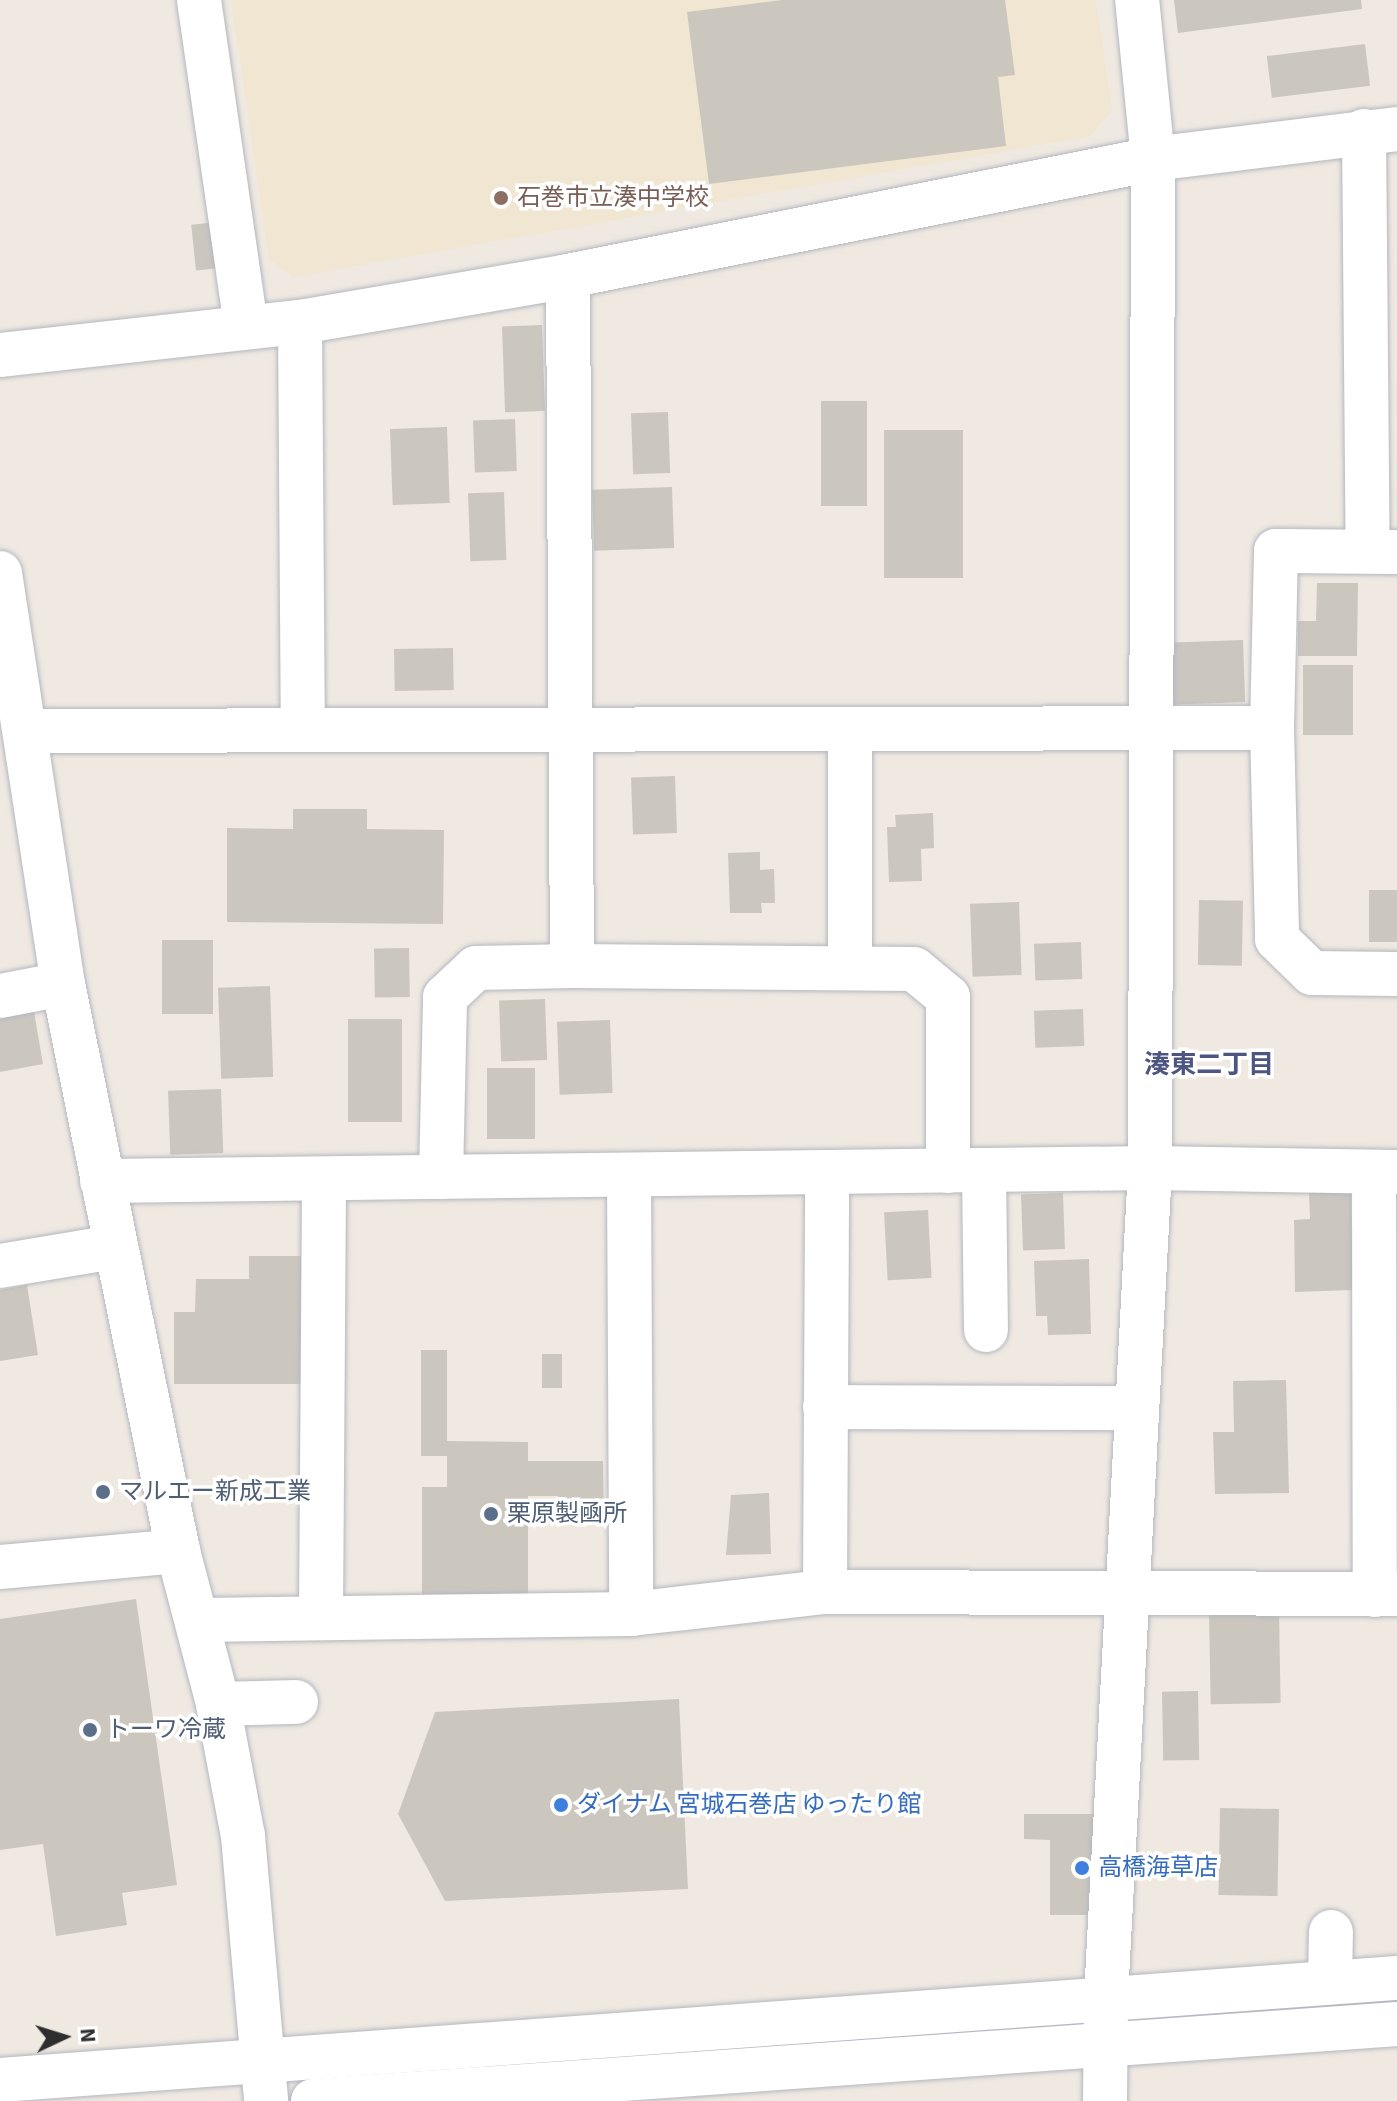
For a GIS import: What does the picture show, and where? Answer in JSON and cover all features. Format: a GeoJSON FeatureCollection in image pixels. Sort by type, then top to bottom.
{"type":"FeatureCollection","features":[{"type":"Feature","properties":{"kind":"street"},"geometry":{"type":"LineString","coordinates":[[199,0],[246,327]]}},
{"type":"Feature","properties":{"kind":"street"},"geometry":{"type":"LineString","coordinates":[[1105,2101],[1106,1997],[1150,1168],[1153,159],[1137,0]]}},
{"type":"Feature","properties":{"kind":"street"},"geometry":{"type":"LineString","coordinates":[[0,355],[300,322],[568,276],[1153,159],[1380,130],[1382,552],[1276,551],[1272,728],[1277,939],[1312,973],[1397,974]]}},
{"type":"Feature","properties":{"kind":"street"},"geometry":{"type":"LineString","coordinates":[[568,276],[574,728],[572,966]]}},
{"type":"Feature","properties":{"kind":"street"},"geometry":{"type":"LineString","coordinates":[[300,322],[303,729]]}},
{"type":"Feature","properties":{"kind":"street"},"geometry":{"type":"LineString","coordinates":[[0,573],[63,984],[178,1551],[199,1620],[243,1836],[266,2101]]}},
{"type":"Feature","properties":{"kind":"street"},"geometry":{"type":"LineString","coordinates":[[25,731],[1272,728]]}},
{"type":"Feature","properties":{"kind":"street"},"geometry":{"type":"LineString","coordinates":[[850,731],[850,968]]}},
{"type":"Feature","properties":{"kind":"street"},"geometry":{"type":"LineString","coordinates":[[441,1177],[445,997],[476,968],[914,969],[948,997],[986,1330]]}},
{"type":"Feature","properties":{"kind":"street"},"geometry":{"type":"LineString","coordinates":[[0,996],[63,984]]}},
{"type":"Feature","properties":{"kind":"street"},"geometry":{"type":"LineString","coordinates":[[102,1181],[1150,1168],[1385,1172],[1386,1595],[825,1592],[631,1614],[199,1620]]}},
{"type":"Feature","properties":{"kind":"street"},"geometry":{"type":"LineString","coordinates":[[825,1592],[827,1172]]}},
{"type":"Feature","properties":{"kind":"street"},"geometry":{"type":"LineString","coordinates":[[629,1175],[631,1614]]}},
{"type":"Feature","properties":{"kind":"street"},"geometry":{"type":"LineString","coordinates":[[321,1617],[324,1179]]}},
{"type":"Feature","properties":{"kind":"street"},"geometry":{"type":"LineString","coordinates":[[0,1266],[114,1247]]}},
{"type":"Feature","properties":{"kind":"street"},"geometry":{"type":"LineString","coordinates":[[825,1407],[1137,1408]]}},
{"type":"Feature","properties":{"kind":"street"},"geometry":{"type":"LineString","coordinates":[[0,1567],[178,1551]]}},
{"type":"Feature","properties":{"kind":"street"},"geometry":{"type":"LineString","coordinates":[[218,1704],[296,1702]]}},
{"type":"Feature","properties":{"kind":"street"},"geometry":{"type":"LineString","coordinates":[[1330,1982],[1331,1932]]}},
{"type":"Feature","properties":{"kind":"street"},"geometry":{"type":"LineString","coordinates":[[0,2080],[1397,1978]]}},
{"type":"Feature","properties":{"kind":"street"},"geometry":{"type":"LineString","coordinates":[[313,2101],[1397,2024]]}},
{"type":"Feature","properties":{"kind":"street"},"geometry":{"type":"LineString","coordinates":[[669,2030],[672,2075]]}},
{"type":"Feature","properties":{"kind":"shaded area","name":"石巻市立湊中学校"},"geometry":{"type":"Polygon","coordinates":[[[231,0],[1096,0],[1112,111],[1090,136],[293,277],[269,259],[231,0]]]}},
{"type":"Feature","properties":{"kind":"building"},"geometry":{"type":"Polygon","coordinates":[[[782,0],[1005,0],[1015,75],[998,77],[1006,146],[709,184],[687,12],[782,0]]]}},
{"type":"Feature","properties":{"kind":"building"},"geometry":{"type":"Polygon","coordinates":[[[1174,0],[1361,0],[1362,9],[1178,33],[1174,0]]]}},
{"type":"Feature","properties":{"kind":"building"},"geometry":{"type":"Polygon","coordinates":[[[1365,44],[1370,86],[1272,98],[1267,56],[1365,44]]]}},
{"type":"Feature","properties":{"kind":"building"},"geometry":{"type":"Polygon","coordinates":[[[226,221],[231,267],[196,270],[191,225],[226,221]]]}},
{"type":"Feature","properties":{"kind":"building"},"geometry":{"type":"Polygon","coordinates":[[[542,325],[545,411],[505,412],[502,326],[542,325]]]}},
{"type":"Feature","properties":{"kind":"building"},"geometry":{"type":"Polygon","coordinates":[[[821,401],[867,401],[867,506],[821,506],[821,401]]]}},
{"type":"Feature","properties":{"kind":"building"},"geometry":{"type":"Polygon","coordinates":[[[668,412],[670,473],[633,474],[631,413],[668,412]]]}},
{"type":"Feature","properties":{"kind":"building"},"geometry":{"type":"Polygon","coordinates":[[[515,419],[517,471],[475,472],[473,420],[515,419]]]}},
{"type":"Feature","properties":{"kind":"building"},"geometry":{"type":"Polygon","coordinates":[[[447,427],[450,503],[393,505],[390,429],[447,427]]]}},
{"type":"Feature","properties":{"kind":"building"},"geometry":{"type":"Polygon","coordinates":[[[884,430],[963,430],[963,578],[884,578],[884,430]]]}},
{"type":"Feature","properties":{"kind":"building"},"geometry":{"type":"Polygon","coordinates":[[[672,487],[674,548],[594,551],[592,490],[672,487]]]}},
{"type":"Feature","properties":{"kind":"building"},"geometry":{"type":"Polygon","coordinates":[[[504,492],[506,560],[470,561],[468,493],[504,492]]]}},
{"type":"Feature","properties":{"kind":"building"},"geometry":{"type":"Polygon","coordinates":[[[1317,583],[1358,583],[1357,656],[1298,656],[1298,621],[1316,621],[1317,583]]]}},
{"type":"Feature","properties":{"kind":"building"},"geometry":{"type":"Polygon","coordinates":[[[1243,640],[1245,702],[1167,705],[1165,643],[1243,640]]]}},
{"type":"Feature","properties":{"kind":"building"},"geometry":{"type":"Polygon","coordinates":[[[453,648],[454,690],[395,691],[394,649],[453,648]]]}},
{"type":"Feature","properties":{"kind":"building"},"geometry":{"type":"Polygon","coordinates":[[[1303,665],[1353,665],[1353,735],[1303,735],[1303,665]]]}},
{"type":"Feature","properties":{"kind":"building"},"geometry":{"type":"Polygon","coordinates":[[[675,776],[677,833],[633,835],[631,778],[675,776]]]}},
{"type":"Feature","properties":{"kind":"building"},"geometry":{"type":"Polygon","coordinates":[[[293,809],[367,809],[367,829],[444,830],[443,924],[227,922],[227,828],[293,829],[293,809]]]}},
{"type":"Feature","properties":{"kind":"building"},"geometry":{"type":"Polygon","coordinates":[[[933,813],[934,848],[921,849],[922,881],[889,882],[887,827],[896,827],[895,815],[933,813]]]}},
{"type":"Feature","properties":{"kind":"building"},"geometry":{"type":"Polygon","coordinates":[[[760,852],[760,870],[774,869],[775,903],[761,903],[762,913],[730,913],[728,853],[760,852]]]}},
{"type":"Feature","properties":{"kind":"building"},"geometry":{"type":"Polygon","coordinates":[[[1369,890],[1397,890],[1397,942],[1369,942],[1369,890]]]}},
{"type":"Feature","properties":{"kind":"building"},"geometry":{"type":"Polygon","coordinates":[[[1199,900],[1243,901],[1242,966],[1198,965],[1199,900]]]}},
{"type":"Feature","properties":{"kind":"building"},"geometry":{"type":"Polygon","coordinates":[[[1019,902],[1022,975],[973,977],[970,904],[1019,902]]]}},
{"type":"Feature","properties":{"kind":"building"},"geometry":{"type":"Polygon","coordinates":[[[162,940],[213,940],[213,1014],[162,1014],[162,940]]]}},
{"type":"Feature","properties":{"kind":"building"},"geometry":{"type":"Polygon","coordinates":[[[1081,942],[1082,979],[1035,981],[1034,944],[1081,942]]]}},
{"type":"Feature","properties":{"kind":"building"},"geometry":{"type":"Polygon","coordinates":[[[409,948],[410,997],[375,998],[374,949],[409,948]]]}},
{"type":"Feature","properties":{"kind":"building"},"geometry":{"type":"Polygon","coordinates":[[[270,986],[273,1077],[221,1079],[218,988],[270,986]]]}},
{"type":"Feature","properties":{"kind":"building"},"geometry":{"type":"Polygon","coordinates":[[[545,999],[547,1060],[501,1062],[499,1001],[545,999]]]}},
{"type":"Feature","properties":{"kind":"building"},"geometry":{"type":"Polygon","coordinates":[[[32,1000],[43,1064],[0,1072],[0,1006],[32,1000]]]}},
{"type":"Feature","properties":{"kind":"building"},"geometry":{"type":"Polygon","coordinates":[[[1083,1009],[1084,1046],[1035,1048],[1034,1011],[1083,1009]]]}},
{"type":"Feature","properties":{"kind":"building"},"geometry":{"type":"Polygon","coordinates":[[[348,1019],[402,1019],[402,1122],[348,1122],[348,1019]]]}},
{"type":"Feature","properties":{"kind":"building"},"geometry":{"type":"Polygon","coordinates":[[[610,1020],[613,1093],[560,1095],[557,1022],[610,1020]]]}},
{"type":"Feature","properties":{"kind":"building"},"geometry":{"type":"Polygon","coordinates":[[[487,1068],[535,1068],[535,1139],[487,1139],[487,1068]]]}},
{"type":"Feature","properties":{"kind":"building"},"geometry":{"type":"Polygon","coordinates":[[[221,1089],[223,1153],[170,1155],[168,1091],[221,1089]]]}},
{"type":"Feature","properties":{"kind":"building"},"geometry":{"type":"Polygon","coordinates":[[[1351,1191],[1353,1290],[1295,1292],[1294,1220],[1310,1219],[1309,1192],[1351,1191]]]}},
{"type":"Feature","properties":{"kind":"building"},"geometry":{"type":"Polygon","coordinates":[[[1063,1193],[1065,1249],[1023,1250],[1021,1194],[1063,1193]]]}},
{"type":"Feature","properties":{"kind":"building"},"geometry":{"type":"Polygon","coordinates":[[[928,1210],[932,1278],[888,1280],[884,1212],[928,1210]]]}},
{"type":"Feature","properties":{"kind":"building"},"geometry":{"type":"Polygon","coordinates":[[[249,1256],[301,1256],[301,1384],[174,1384],[174,1312],[195,1312],[196,1279],[249,1279],[249,1256]]]}},
{"type":"Feature","properties":{"kind":"building"},"geometry":{"type":"Polygon","coordinates":[[[1089,1259],[1091,1334],[1048,1335],[1047,1316],[1036,1316],[1034,1261],[1089,1259]]]}},
{"type":"Feature","properties":{"kind":"building"},"geometry":{"type":"Polygon","coordinates":[[[27,1285],[38,1355],[0,1361],[0,1290],[27,1285]]]}},
{"type":"Feature","properties":{"kind":"building"},"geometry":{"type":"Polygon","coordinates":[[[421,1350],[447,1350],[447,1441],[528,1442],[528,1461],[603,1461],[604,1517],[558,1517],[558,1496],[528,1496],[528,1594],[422,1594],[422,1487],[447,1487],[447,1456],[421,1456],[421,1350]]]}},
{"type":"Feature","properties":{"kind":"building"},"geometry":{"type":"Polygon","coordinates":[[[542,1354],[562,1354],[562,1388],[542,1388],[542,1354]]]}},
{"type":"Feature","properties":{"kind":"building"},"geometry":{"type":"Polygon","coordinates":[[[1286,1380],[1289,1493],[1215,1494],[1213,1432],[1234,1432],[1233,1381],[1286,1380]]]}},
{"type":"Feature","properties":{"kind":"building"},"geometry":{"type":"Polygon","coordinates":[[[769,1493],[771,1554],[726,1555],[731,1495],[769,1493]]]}},
{"type":"Feature","properties":{"kind":"building"},"geometry":{"type":"Polygon","coordinates":[[[136,1599],[177,1885],[122,1893],[127,1925],[56,1936],[43,1844],[0,1850],[0,1619],[136,1599]]]}},
{"type":"Feature","properties":{"kind":"building"},"geometry":{"type":"Polygon","coordinates":[[[1279,1610],[1281,1703],[1211,1704],[1209,1611],[1279,1610]]]}},
{"type":"Feature","properties":{"kind":"building"},"geometry":{"type":"Polygon","coordinates":[[[1198,1691],[1199,1760],[1163,1761],[1162,1692],[1198,1691]]]}},
{"type":"Feature","properties":{"kind":"building"},"geometry":{"type":"Polygon","coordinates":[[[679,1699],[688,1889],[445,1901],[398,1814],[435,1712],[679,1699]]]}},
{"type":"Feature","properties":{"kind":"building"},"geometry":{"type":"Polygon","coordinates":[[[1220,1808],[1279,1809],[1277,1896],[1218,1895],[1220,1808]]]}},
{"type":"Feature","properties":{"kind":"building"},"geometry":{"type":"Polygon","coordinates":[[[1024,1814],[1102,1814],[1102,1915],[1050,1915],[1050,1840],[1024,1839],[1024,1814]]]}},
{"type":"Feature","properties":{"kind":"place","name":"石巻市立湊中学校"},"geometry":{"type":"Point","coordinates":[501,198]}},
{"type":"Feature","properties":{"kind":"place","name":"マルエー新成工業"},"geometry":{"type":"Point","coordinates":[103,1492]}},
{"type":"Feature","properties":{"kind":"place","name":"栗原製凾所"},"geometry":{"type":"Point","coordinates":[491,1514]}},
{"type":"Feature","properties":{"kind":"place","name":"トーワ冷蔵"},"geometry":{"type":"Point","coordinates":[90,1730]}},
{"type":"Feature","properties":{"kind":"place","name":"ダイナム 宮城石巻店 ゆったり館"},"geometry":{"type":"Point","coordinates":[561,1805]}},
{"type":"Feature","properties":{"kind":"place","name":"高橋海草店"},"geometry":{"type":"Point","coordinates":[1082,1868]}},
{"type":"Feature","properties":{"kind":"district","name":"湊東二丁目"},"geometry":{"type":"Point","coordinates":[1209,1065]}}]}
